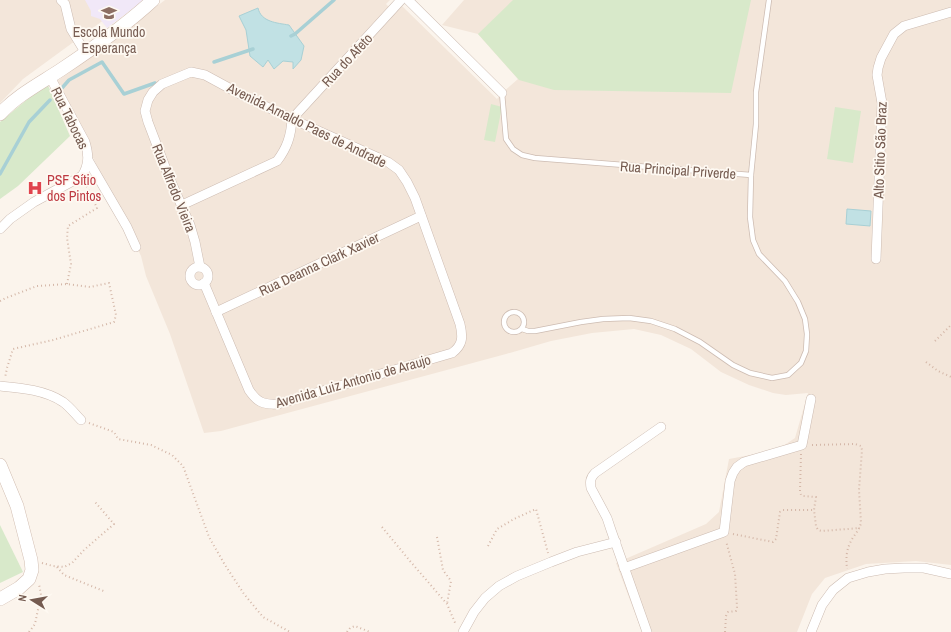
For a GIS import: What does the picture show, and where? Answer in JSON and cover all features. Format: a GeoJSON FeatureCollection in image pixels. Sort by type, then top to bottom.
{"type":"FeatureCollection","features":[{"type":"Feature","properties":{"kind":"street"},"geometry":{"type":"LineString","coordinates":[[61,0],[65,4],[71,29],[85,52]]}},
{"type":"Feature","properties":{"kind":"street"},"geometry":{"type":"LineString","coordinates":[[0,114],[20,96],[50,77],[109,35],[153,0]]}},
{"type":"Feature","properties":{"kind":"street","name":"Rua do Afeto"},"geometry":{"type":"LineString","coordinates":[[292,119],[401,0]]}},
{"type":"Feature","properties":{"kind":"street"},"geometry":{"type":"LineString","coordinates":[[408,0],[502,93]]}},
{"type":"Feature","properties":{"kind":"street","name":"Alto Sitio São Braz"},"geometry":{"type":"LineString","coordinates":[[876,259],[882,103],[877,75],[878,68],[894,34],[904,26],[951,12]]}},
{"type":"Feature","properties":{"kind":"street","name":"Avenida Arnaldo Paes de Andrade"},"geometry":{"type":"LineString","coordinates":[[190,72],[211,78],[292,119],[388,162],[399,170],[415,198],[460,324],[462,338],[456,350]]}},
{"type":"Feature","properties":{"kind":"street","name":"Rua Alfredo Vieira"},"geometry":{"type":"LineString","coordinates":[[190,72],[162,84],[157,88],[148,100],[145,111],[169,177],[190,225],[200,267]]}},
{"type":"Feature","properties":{"kind":"street","name":"Rua Tabocas"},"geometry":{"type":"LineString","coordinates":[[50,77],[85,142],[88,152],[88,160],[87,169],[82,176]]}},
{"type":"Feature","properties":{"kind":"street"},"geometry":{"type":"LineString","coordinates":[[182,206],[277,161],[283,153],[292,131],[292,119]]}},
{"type":"Feature","properties":{"kind":"street","name":"Rua Tabocas"},"geometry":{"type":"LineString","coordinates":[[88,160],[127,227],[136,247]]}},
{"type":"Feature","properties":{"kind":"street"},"geometry":{"type":"LineString","coordinates":[[0,229],[10,219],[34,202],[82,176]]}},
{"type":"Feature","properties":{"kind":"street","name":"Rua Deanna Clark Xavier"},"geometry":{"type":"LineString","coordinates":[[216,312],[421,216]]}},
{"type":"Feature","properties":{"kind":"street"},"geometry":{"type":"LineString","coordinates":[[200,267],[192,269],[190,277],[192,283],[198,285],[204,283]]}},
{"type":"Feature","properties":{"kind":"street","name":"Avenida Luiz Antonio de Araujo"},"geometry":{"type":"LineString","coordinates":[[200,267],[206,270],[208,275],[208,278],[204,283],[249,390],[254,397],[261,402],[278,404],[452,353],[456,350]]}},
{"type":"Feature","properties":{"kind":"street"},"geometry":{"type":"LineString","coordinates":[[2,386],[27,389],[50,395],[64,403],[81,420]]}},
{"type":"Feature","properties":{"kind":"street"},"geometry":{"type":"LineString","coordinates":[[624,568],[724,532],[730,481],[733,473],[737,467],[744,462],[802,445],[811,399]]}},
{"type":"Feature","properties":{"kind":"street"},"geometry":{"type":"LineString","coordinates":[[647,632],[607,518],[590,484],[595,473],[661,427]]}},
{"type":"Feature","properties":{"kind":"street"},"geometry":{"type":"LineString","coordinates":[[0,464],[17,506],[31,560],[32,570],[29,579],[19,588],[0,599]]}},
{"type":"Feature","properties":{"kind":"street"},"geometry":{"type":"LineString","coordinates":[[463,632],[474,612],[485,598],[499,586],[517,576],[577,552],[616,542]]}},
{"type":"Feature","properties":{"kind":"street"},"geometry":{"type":"LineString","coordinates":[[811,632],[822,605],[833,590],[848,578],[868,572],[904,568],[924,568],[951,574]]}},
{"type":"Feature","properties":{"kind":"lane","name":"Rua Principal Priverde"},"geometry":{"type":"LineString","coordinates":[[502,93],[506,138],[513,149],[522,155],[535,158],[751,175],[756,124],[756,92],[769,0]]}},
{"type":"Feature","properties":{"kind":"lane"},"geometry":{"type":"LineString","coordinates":[[522,329],[525,322],[520,313],[513,312],[507,314],[504,324],[510,332],[516,332],[522,329],[534,331],[581,322],[610,319],[629,318],[651,321],[675,329],[700,342],[733,365],[750,373],[772,378],[788,375],[801,363],[806,351],[807,334],[805,319],[798,302],[785,281],[759,254],[753,240],[750,217],[751,175]]}},
{"type":"Feature","properties":{"kind":"path"},"geometry":{"type":"LineString","coordinates":[[67,284],[71,264],[67,238],[68,226],[97,208],[82,176]]}},
{"type":"Feature","properties":{"kind":"path"},"geometry":{"type":"LineString","coordinates":[[0,301],[37,286],[67,284],[90,287],[109,283],[116,315],[114,322],[53,340],[13,349],[2,386]]}},
{"type":"Feature","properties":{"kind":"path"},"geometry":{"type":"LineString","coordinates":[[935,341],[951,325]]}},
{"type":"Feature","properties":{"kind":"path"},"geometry":{"type":"LineString","coordinates":[[926,362],[938,371],[951,377]]}},
{"type":"Feature","properties":{"kind":"path"},"geometry":{"type":"LineString","coordinates":[[81,420],[114,432],[118,439],[151,445],[172,455],[183,466],[208,537],[225,565],[244,594],[262,616],[290,632]]}},
{"type":"Feature","properties":{"kind":"path"},"geometry":{"type":"LineString","coordinates":[[848,578],[846,555],[850,543],[860,528],[861,523],[859,490],[861,446],[855,444],[802,445],[800,491],[801,495],[803,496],[816,497],[814,510],[818,530],[860,528]]}},
{"type":"Feature","properties":{"kind":"path"},"geometry":{"type":"LineString","coordinates":[[31,560],[57,567],[64,567],[72,563],[84,550],[114,524],[95,502]]}},
{"type":"Feature","properties":{"kind":"path"},"geometry":{"type":"LineString","coordinates":[[488,546],[497,529],[536,509],[551,562]]}},
{"type":"Feature","properties":{"kind":"path"},"geometry":{"type":"LineString","coordinates":[[725,632],[726,616],[728,612],[736,611],[737,607],[735,574],[724,532],[773,542],[776,539],[780,512],[783,510],[814,510]]}},
{"type":"Feature","properties":{"kind":"path"},"geometry":{"type":"LineString","coordinates":[[382,526],[447,604],[456,625]]}},
{"type":"Feature","properties":{"kind":"path"},"geometry":{"type":"LineString","coordinates":[[437,537],[443,570],[451,581],[447,604]]}},
{"type":"Feature","properties":{"kind":"path"},"geometry":{"type":"LineString","coordinates":[[57,567],[64,575],[106,592]]}},
{"type":"Feature","properties":{"kind":"path"},"geometry":{"type":"LineString","coordinates":[[29,579],[40,584],[42,595],[35,624],[29,632]]}},
{"type":"Feature","properties":{"kind":"path"},"geometry":{"type":"LineString","coordinates":[[347,632],[350,628],[355,626],[370,632]]}},
{"type":"Feature","properties":{"kind":"shaded area"},"geometry":{"type":"Polygon","coordinates":[[[0,0],[131,0],[23,79],[0,103],[0,0]]]}},
{"type":"Feature","properties":{"kind":"shaded area","name":"Escola Mundo Esperança"},"geometry":{"type":"Polygon","coordinates":[[[85,0],[144,0],[107,28],[100,19],[91,16],[91,11],[85,0]]]}},
{"type":"Feature","properties":{"kind":"shaded area"},"geometry":{"type":"Polygon","coordinates":[[[165,0],[390,0],[386,4],[395,13],[402,6],[497,99],[518,79],[478,34],[442,25],[464,0],[951,0],[951,565],[916,561],[866,564],[825,578],[812,594],[797,632],[642,632],[616,563],[706,524],[719,512],[729,459],[777,450],[795,438],[808,393],[786,395],[773,393],[749,385],[721,372],[691,349],[661,335],[634,329],[592,333],[551,341],[221,431],[204,433],[170,334],[146,276],[141,256],[56,82],[165,0]]]}},
{"type":"Feature","properties":{"kind":"green space"},"geometry":{"type":"Polygon","coordinates":[[[513,0],[751,0],[731,93],[554,90],[519,80],[478,34],[513,0]]]}},
{"type":"Feature","properties":{"kind":"green space"},"geometry":{"type":"Polygon","coordinates":[[[47,83],[70,136],[18,186],[0,199],[0,122],[47,83]]]}},
{"type":"Feature","properties":{"kind":"green space"},"geometry":{"type":"Polygon","coordinates":[[[491,104],[502,107],[495,142],[484,140],[491,104]]]}},
{"type":"Feature","properties":{"kind":"green space"},"geometry":{"type":"Polygon","coordinates":[[[835,107],[861,111],[853,163],[827,159],[835,107]]]}},
{"type":"Feature","properties":{"kind":"green space"},"geometry":{"type":"Polygon","coordinates":[[[0,525],[23,572],[0,583],[0,525]]]}},
{"type":"Feature","properties":{"kind":"water"},"geometry":{"type":"Polygon","coordinates":[[[258,8],[262,16],[266,19],[289,25],[304,46],[301,60],[293,69],[293,62],[283,61],[274,69],[268,60],[263,67],[250,56],[246,30],[239,16],[258,8]]]}},
{"type":"Feature","properties":{"kind":"water"},"geometry":{"type":"Polygon","coordinates":[[[847,209],[871,211],[870,226],[846,224],[847,209]]]}},
{"type":"Feature","properties":{"kind":"waterway"},"geometry":{"type":"LineString","coordinates":[[291,36],[334,0]]}},
{"type":"Feature","properties":{"kind":"waterway"},"geometry":{"type":"LineString","coordinates":[[214,62],[253,49]]}},
{"type":"Feature","properties":{"kind":"waterway"},"geometry":{"type":"LineString","coordinates":[[62,88],[69,80],[102,62],[124,94],[155,83]]}},
{"type":"Feature","properties":{"kind":"waterway"},"geometry":{"type":"LineString","coordinates":[[0,174],[29,122],[50,100]]}},
{"type":"Feature","properties":{"kind":"place","name":"Escola Mundo Esperança"},"geometry":{"type":"Point","coordinates":[109,13]}},
{"type":"Feature","properties":{"kind":"place","name":"PSF Sítio dos Pintos"},"geometry":{"type":"Point","coordinates":[35,188]}}]}
